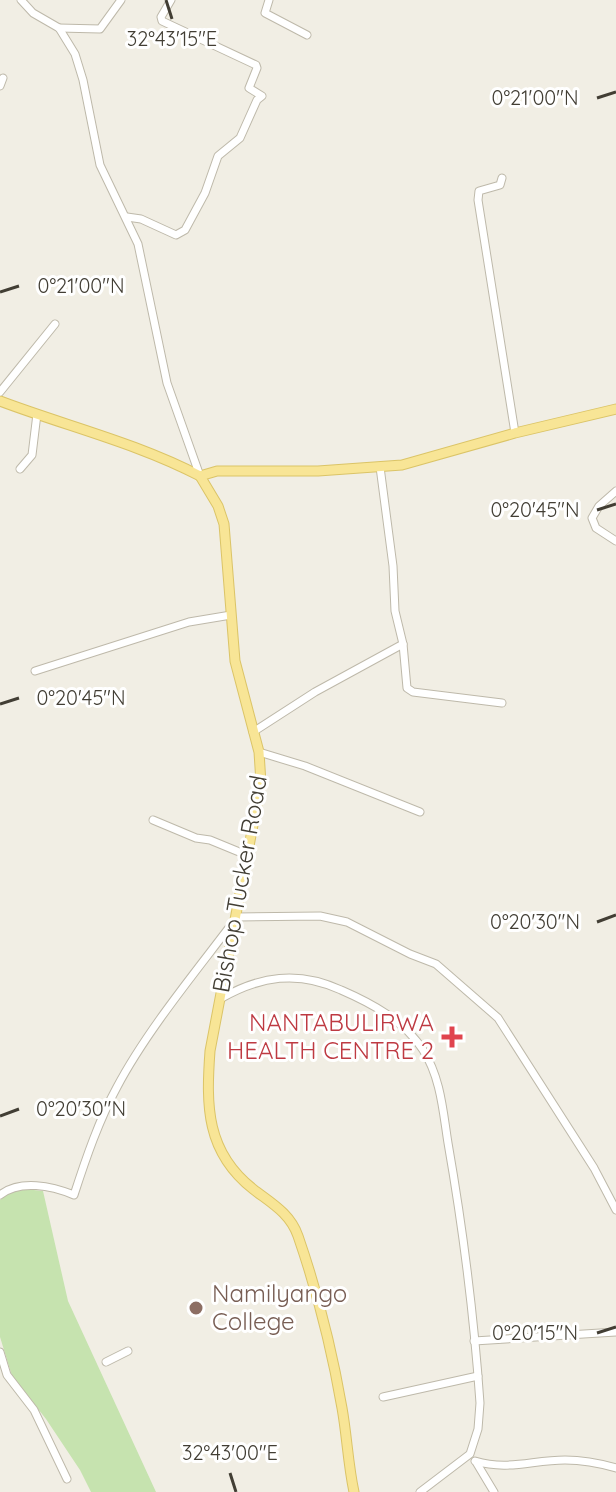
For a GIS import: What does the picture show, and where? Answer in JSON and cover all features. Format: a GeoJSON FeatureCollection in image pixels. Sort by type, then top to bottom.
{"type":"FeatureCollection","features":[{"type":"Feature","properties":{"kind":"main road"},"geometry":{"type":"LineString","coordinates":[[0,401],[180,465],[200,476],[217,471],[318,471],[420,461],[515,433],[616,409]]}},
{"type":"Feature","properties":{"kind":"main road","name":"Bishop Tucker Road"},"geometry":{"type":"LineString","coordinates":[[200,476],[218,506],[224,524],[239,681],[259,752],[261,783],[210,1051],[207,1092],[214,1136],[222,1155],[234,1172],[287,1215],[297,1233],[326,1332],[342,1404],[354,1492]]}},
{"type":"Feature","properties":{"kind":"street"},"geometry":{"type":"LineString","coordinates":[[21,0],[33,13],[59,28],[75,54],[100,165],[127,217],[142,260],[167,383],[200,476]]}},
{"type":"Feature","properties":{"kind":"street"},"geometry":{"type":"LineString","coordinates":[[59,28],[100,29],[121,0]]}},
{"type":"Feature","properties":{"kind":"street"},"geometry":{"type":"LineString","coordinates":[[127,217],[141,219],[176,235],[181,234],[205,193],[218,156],[240,138],[257,100],[262,96],[249,88],[256,65],[162,21],[170,0]]}},
{"type":"Feature","properties":{"kind":"street"},"geometry":{"type":"LineString","coordinates":[[269,0],[265,13],[307,35]]}},
{"type":"Feature","properties":{"kind":"street"},"geometry":{"type":"LineString","coordinates":[[502,178],[502,184],[482,189],[477,197],[515,433]]}},
{"type":"Feature","properties":{"kind":"street"},"geometry":{"type":"LineString","coordinates":[[0,392],[55,324]]}},
{"type":"Feature","properties":{"kind":"street"},"geometry":{"type":"LineString","coordinates":[[20,469],[32,455],[37,414]]}},
{"type":"Feature","properties":{"kind":"street"},"geometry":{"type":"LineString","coordinates":[[380,467],[393,566],[395,611],[409,691],[502,703]]}},
{"type":"Feature","properties":{"kind":"street"},"geometry":{"type":"LineString","coordinates":[[616,491],[599,506],[592,518],[596,528],[616,541]]}},
{"type":"Feature","properties":{"kind":"street"},"geometry":{"type":"LineString","coordinates":[[35,671],[189,622],[231,615]]}},
{"type":"Feature","properties":{"kind":"street"},"geometry":{"type":"LineString","coordinates":[[253,732],[315,692],[403,644]]}},
{"type":"Feature","properties":{"kind":"street"},"geometry":{"type":"LineString","coordinates":[[259,752],[305,766],[420,812]]}},
{"type":"Feature","properties":{"kind":"street"},"geometry":{"type":"LineString","coordinates":[[153,820],[249,856]]}},
{"type":"Feature","properties":{"kind":"street"},"geometry":{"type":"LineString","coordinates":[[0,1195],[22,1185],[63,1190],[74,1195],[116,1087],[237,917],[320,916],[347,922],[436,964],[498,1018],[594,1168],[616,1210]]}},
{"type":"Feature","properties":{"kind":"street"},"geometry":{"type":"LineString","coordinates":[[220,999],[249,986],[280,977],[298,976],[331,985],[369,1002],[402,1027],[424,1051],[442,1101],[460,1212],[480,1403],[472,1458],[494,1492]]}},
{"type":"Feature","properties":{"kind":"street"},"geometry":{"type":"LineString","coordinates":[[474,1341],[616,1332]]}},
{"type":"Feature","properties":{"kind":"street"},"geometry":{"type":"LineString","coordinates":[[106,1362],[128,1351]]}},
{"type":"Feature","properties":{"kind":"street"},"geometry":{"type":"LineString","coordinates":[[0,1352],[7,1375],[34,1410],[67,1479]]}},
{"type":"Feature","properties":{"kind":"street"},"geometry":{"type":"LineString","coordinates":[[383,1397],[478,1376]]}},
{"type":"Feature","properties":{"kind":"street"},"geometry":{"type":"LineString","coordinates":[[472,1458],[496,1467],[564,1460],[616,1468]]}},
{"type":"Feature","properties":{"kind":"street"},"geometry":{"type":"LineString","coordinates":[[420,1492],[472,1458]]}},
{"type":"Feature","properties":{"kind":"green space"},"geometry":{"type":"Polygon","coordinates":[[[15,1188],[43,1191],[68,1301],[156,1492],[91,1492],[46,1419],[12,1376],[0,1337],[0,1200],[15,1188]]]}},
{"type":"Feature","properties":{"kind":"place","name":"NANTABULIRWA HEALTH CENTRE 2"},"geometry":{"type":"Point","coordinates":[452,1037]}},
{"type":"Feature","properties":{"kind":"place","name":"Namilyango College"},"geometry":{"type":"Point","coordinates":[196,1308]}}]}
